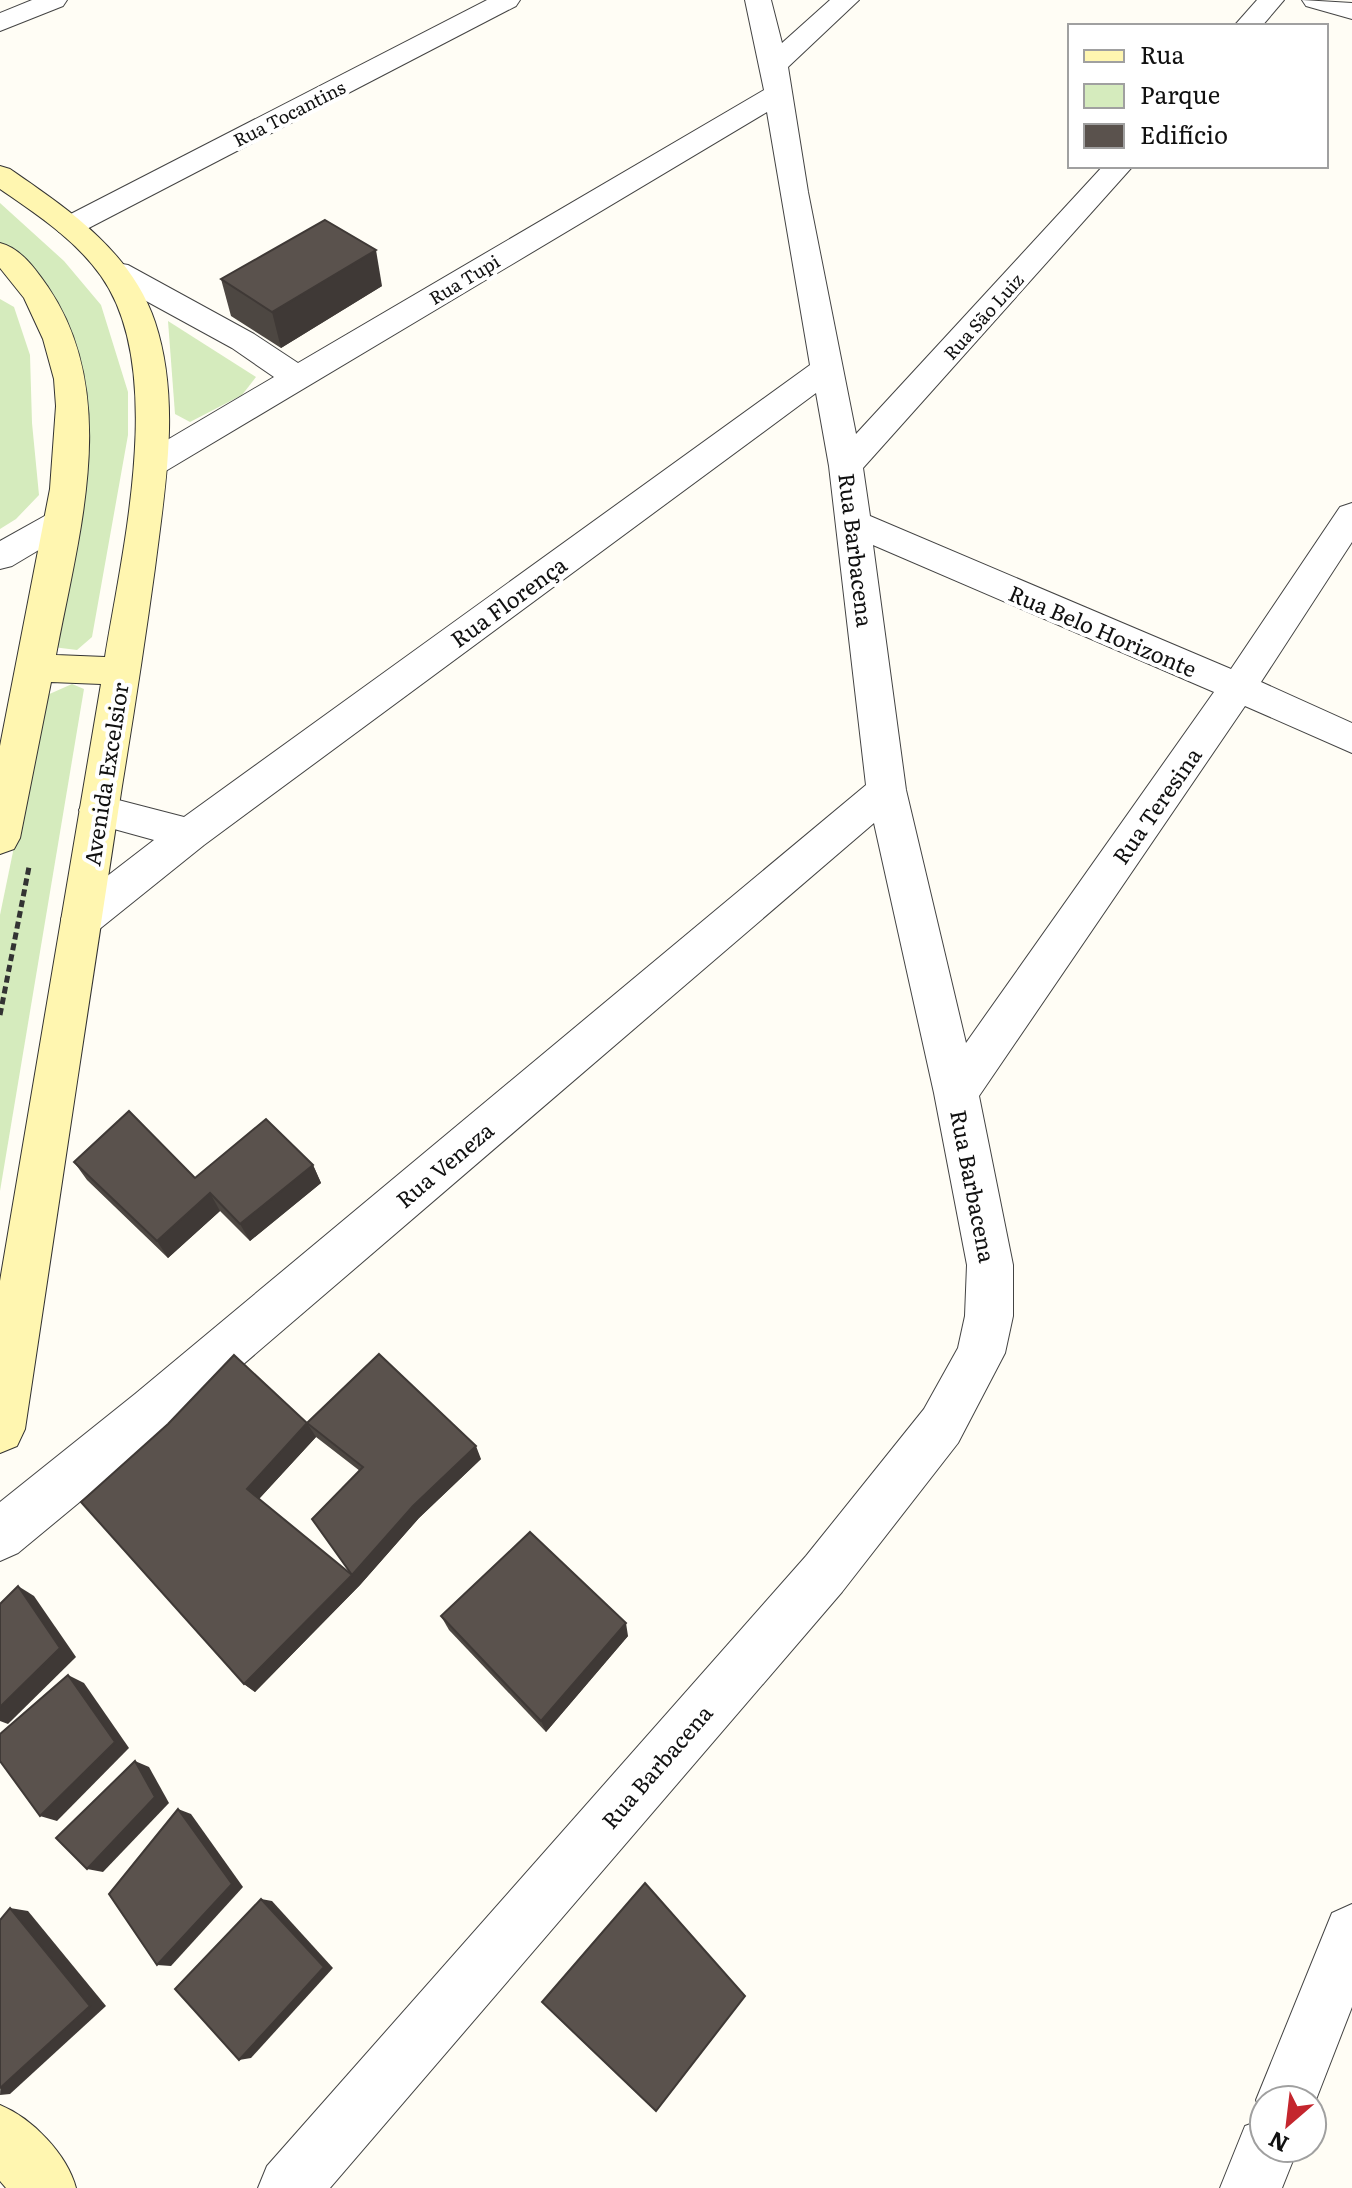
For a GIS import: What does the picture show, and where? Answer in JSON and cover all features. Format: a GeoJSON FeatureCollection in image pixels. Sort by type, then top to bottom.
{"type":"FeatureCollection","features":[{"type":"Feature","properties":{"kind":"street"},"geometry":{"type":"LineString","coordinates":[[0,23],[54,0]]}},
{"type":"Feature","properties":{"kind":"street","name":"Rua Tocantins"},"geometry":{"type":"LineString","coordinates":[[70,226],[507,0]]}},
{"type":"Feature","properties":{"kind":"street","name":"Rua Barbacena"},"geometry":{"type":"LineString","coordinates":[[289,2188],[824,1574],[941,1426],[981,1353],[989,1316],[990,1265],[956,1093],[886,790],[846,466],[776,80],[758,0]]}},
{"type":"Feature","properties":{"kind":"street","name":"Rua Tupi"},"geometry":{"type":"LineString","coordinates":[[152,464],[297,378],[776,80],[846,0]]}},
{"type":"Feature","properties":{"kind":"street"},"geometry":{"type":"LineString","coordinates":[[1249,24],[1271,0]]}},
{"type":"Feature","properties":{"kind":"street"},"geometry":{"type":"LineString","coordinates":[[1315,0],[1352,11]]}},
{"type":"Feature","properties":{"kind":"street","name":"Rua São Luiz"},"geometry":{"type":"LineString","coordinates":[[846,466],[1117,168]]}},
{"type":"Feature","properties":{"kind":"street","name":"Avenida Excelsior"},"geometry":{"type":"LineString","coordinates":[[0,175],[70,226],[117,272],[139,321],[149,365],[153,408],[152,464],[122,671],[0,1429]]}},
{"type":"Feature","properties":{"kind":"street"},"geometry":{"type":"LineString","coordinates":[[0,838],[36,668],[62,521],[73,434],[65,354],[36,293],[3,260]]}},
{"type":"Feature","properties":{"kind":"street"},"geometry":{"type":"LineString","coordinates":[[117,272],[231,334],[297,378]]}},
{"type":"Feature","properties":{"kind":"street","name":"Rua Florença"},"geometry":{"type":"LineString","coordinates":[[82,919],[190,834],[827,369]]}},
{"type":"Feature","properties":{"kind":"street","name":"Rua Teresina"},"geometry":{"type":"LineString","coordinates":[[956,1093],[1238,687],[1352,515]]}},
{"type":"Feature","properties":{"kind":"street"},"geometry":{"type":"LineString","coordinates":[[0,557],[62,521]]}},
{"type":"Feature","properties":{"kind":"street","name":"Rua Belo Horizonte"},"geometry":{"type":"LineString","coordinates":[[853,523],[1238,687],[1352,739]]}},
{"type":"Feature","properties":{"kind":"street"},"geometry":{"type":"LineString","coordinates":[[36,668],[122,671]]}},
{"type":"Feature","properties":{"kind":"street","name":"Rua Veneza"},"geometry":{"type":"LineString","coordinates":[[0,1535],[152,1411],[886,790]]}},
{"type":"Feature","properties":{"kind":"street"},"geometry":{"type":"LineString","coordinates":[[99,810],[190,834]]}},
{"type":"Feature","properties":{"kind":"street"},"geometry":{"type":"LineString","coordinates":[[1292,2084],[1352,1933]]}},
{"type":"Feature","properties":{"kind":"street"},"geometry":{"type":"LineString","coordinates":[[0,2135],[48,2188]]}},
{"type":"Feature","properties":{"kind":"street"},"geometry":{"type":"LineString","coordinates":[[1251,2188],[1261,2164]]}},
{"type":"Feature","properties":{"kind":"street"},"geometry":{"type":"LineString","coordinates":[[0,2182],[48,2188]]}},
{"type":"Feature","properties":{"kind":"green space"},"geometry":{"type":"Polygon","coordinates":[[[0,203],[64,261],[101,305],[128,392],[128,435],[92,637],[77,650],[53,647],[85,400],[63,313],[34,274],[0,242],[0,203]]]}},
{"type":"Feature","properties":{"kind":"green space"},"geometry":{"type":"Polygon","coordinates":[[[0,299],[14,307],[30,355],[39,495],[16,519],[0,529],[0,299]]]}},
{"type":"Feature","properties":{"kind":"green space"},"geometry":{"type":"Polygon","coordinates":[[[168,321],[256,377],[242,395],[190,422],[175,414],[168,321]]]}},
{"type":"Feature","properties":{"kind":"green space"},"geometry":{"type":"Polygon","coordinates":[[[72,684],[84,689],[0,1191],[0,915],[45,696],[72,684]]]}},
{"type":"Feature","properties":{"kind":"building"},"geometry":{"type":"Polygon","coordinates":[[[325,220],[376,250],[272,312],[221,279],[325,220]]]}},
{"type":"Feature","properties":{"kind":"building"},"geometry":{"type":"Polygon","coordinates":[[[129,1111],[195,1178],[266,1119],[313,1165],[240,1224],[210,1193],[157,1241],[74,1162],[129,1111]]]}},
{"type":"Feature","properties":{"kind":"building"},"geometry":{"type":"Polygon","coordinates":[[[379,1354],[476,1446],[413,1506],[352,1575],[312,1519],[363,1467],[307,1423],[379,1354]]]}},
{"type":"Feature","properties":{"kind":"building"},"geometry":{"type":"Polygon","coordinates":[[[234,1355],[307,1423],[247,1489],[352,1575],[244,1684],[81,1502],[168,1424],[234,1355]]]}},
{"type":"Feature","properties":{"kind":"building"},"geometry":{"type":"Polygon","coordinates":[[[530,1532],[626,1623],[541,1721],[441,1616],[530,1532]]]}},
{"type":"Feature","properties":{"kind":"building"},"geometry":{"type":"Polygon","coordinates":[[[18,1586],[60,1648],[0,1707],[0,1604],[18,1586]]]}},
{"type":"Feature","properties":{"kind":"building"},"geometry":{"type":"Polygon","coordinates":[[[68,1675],[115,1742],[40,1816],[0,1761],[0,1734],[68,1675]]]}},
{"type":"Feature","properties":{"kind":"building"},"geometry":{"type":"Polygon","coordinates":[[[135,1761],[155,1797],[87,1869],[56,1838],[135,1761]]]}},
{"type":"Feature","properties":{"kind":"building"},"geometry":{"type":"Polygon","coordinates":[[[178,1809],[232,1884],[157,1965],[109,1894],[178,1809]]]}},
{"type":"Feature","properties":{"kind":"building"},"geometry":{"type":"Polygon","coordinates":[[[645,1883],[745,1996],[656,2111],[542,2002],[645,1883]]]}},
{"type":"Feature","properties":{"kind":"building"},"geometry":{"type":"Polygon","coordinates":[[[261,1899],[324,1967],[239,2060],[175,1989],[261,1899]]]}},
{"type":"Feature","properties":{"kind":"building"},"geometry":{"type":"Polygon","coordinates":[[[10,1908],[90,2006],[0,2088],[0,1920],[10,1908]]]}}]}
